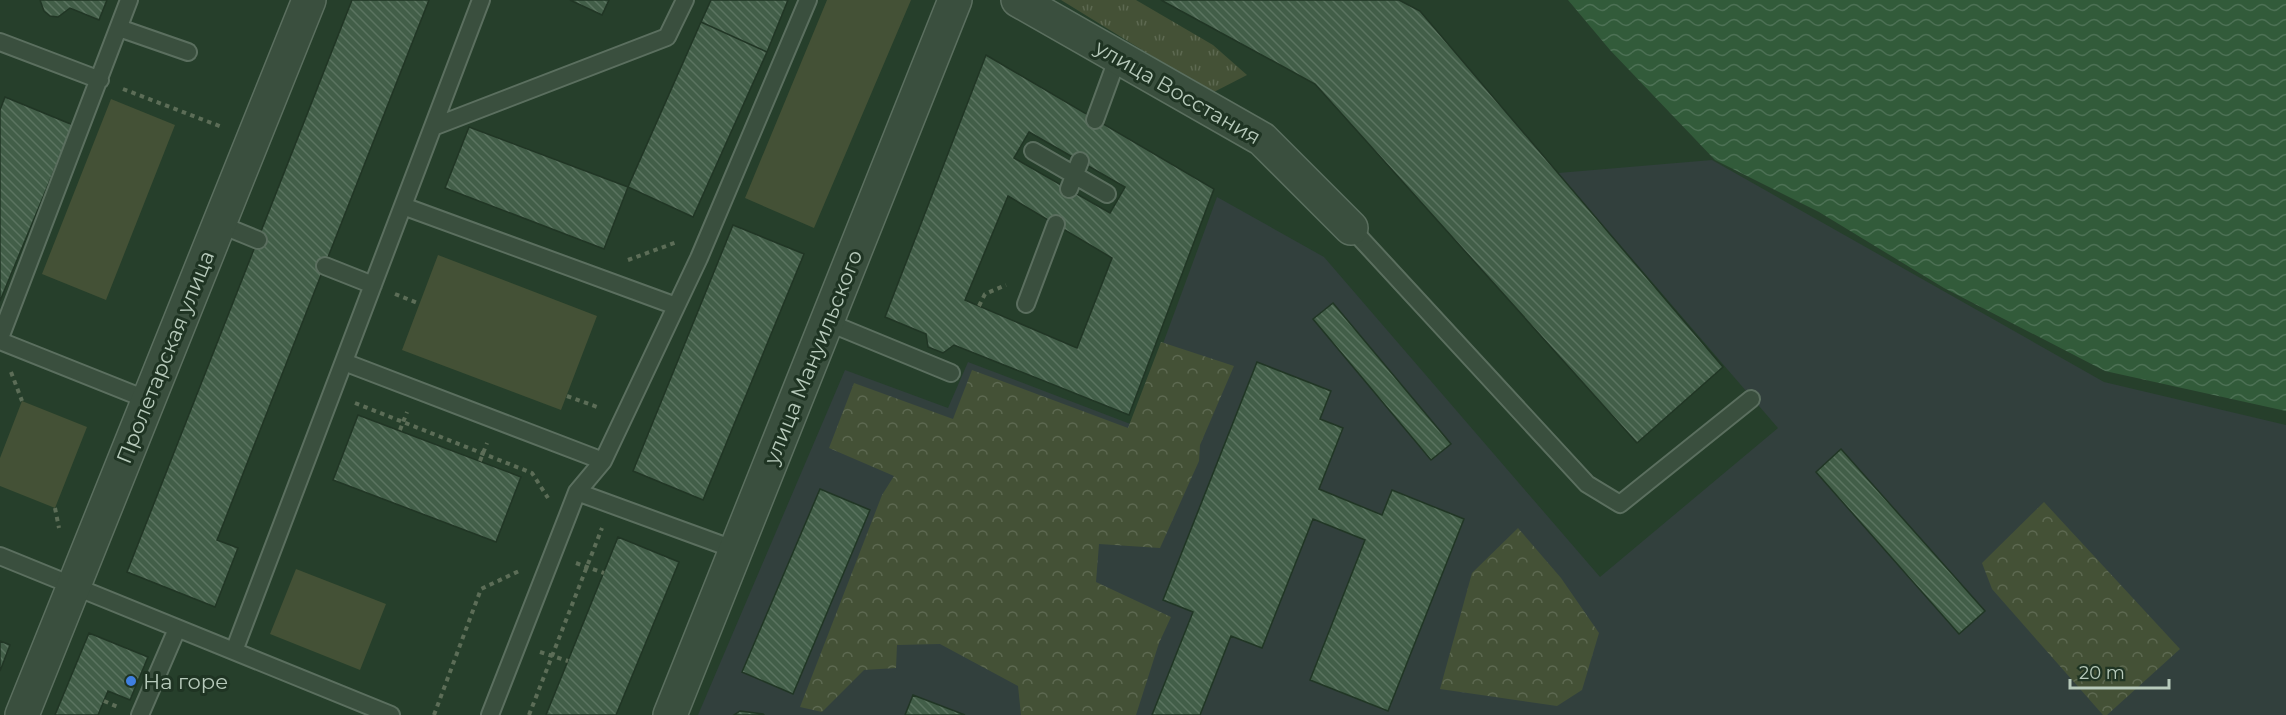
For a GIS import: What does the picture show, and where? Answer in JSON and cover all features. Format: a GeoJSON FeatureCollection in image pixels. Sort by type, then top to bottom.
{"type":"FeatureCollection","features":[{"type":"Feature","properties":{"kind":"street","name":"Пролетарская улица"},"geometry":{"type":"LineString","coordinates":[[22,715],[309,0]]}},
{"type":"Feature","properties":{"kind":"street","name":"улица Мануильского"},"geometry":{"type":"LineString","coordinates":[[670,715],[955,0]]}},
{"type":"Feature","properties":{"kind":"street","name":"улица Восстания"},"geometry":{"type":"LineString","coordinates":[[1018,0],[1262,139],[1351,228]]}},
{"type":"Feature","properties":{"kind":"lane"},"geometry":{"type":"LineString","coordinates":[[129,0],[0,339],[148,400]]}},
{"type":"Feature","properties":{"kind":"lane"},"geometry":{"type":"LineString","coordinates":[[234,651],[481,0]]}},
{"type":"Feature","properties":{"kind":"lane"},"geometry":{"type":"LineString","coordinates":[[433,128],[667,37],[685,0]]}},
{"type":"Feature","properties":{"kind":"lane"},"geometry":{"type":"LineString","coordinates":[[490,715],[577,492],[603,461],[676,306],[712,229],[808,0]]}},
{"type":"Feature","properties":{"kind":"lane"},"geometry":{"type":"LineString","coordinates":[[119,28],[188,52]]}},
{"type":"Feature","properties":{"kind":"lane"},"geometry":{"type":"LineString","coordinates":[[0,42],[100,80]]}},
{"type":"Feature","properties":{"kind":"lane"},"geometry":{"type":"LineString","coordinates":[[1095,120],[1119,57]]}},
{"type":"Feature","properties":{"kind":"lane"},"geometry":{"type":"LineString","coordinates":[[1033,151],[1107,194]]}},
{"type":"Feature","properties":{"kind":"lane"},"geometry":{"type":"LineString","coordinates":[[403,206],[676,306]]}},
{"type":"Feature","properties":{"kind":"lane"},"geometry":{"type":"LineString","coordinates":[[219,224],[258,240]]}},
{"type":"Feature","properties":{"kind":"lane"},"geometry":{"type":"LineString","coordinates":[[1026,304],[1056,224]]}},
{"type":"Feature","properties":{"kind":"lane"},"geometry":{"type":"LineString","coordinates":[[1351,228],[1587,484],[1620,504],[1751,399]]}},
{"type":"Feature","properties":{"kind":"lane"},"geometry":{"type":"LineString","coordinates":[[325,266],[373,285]]}},
{"type":"Feature","properties":{"kind":"lane"},"geometry":{"type":"LineString","coordinates":[[826,322],[951,373]]}},
{"type":"Feature","properties":{"kind":"lane"},"geometry":{"type":"LineString","coordinates":[[344,362],[603,461]]}},
{"type":"Feature","properties":{"kind":"lane"},"geometry":{"type":"LineString","coordinates":[[577,492],[736,549]]}},
{"type":"Feature","properties":{"kind":"lane"},"geometry":{"type":"LineString","coordinates":[[0,556],[385,714]]}},
{"type":"Feature","properties":{"kind":"lane"},"geometry":{"type":"LineString","coordinates":[[140,715],[177,629]]}},
{"type":"Feature","properties":{"kind":"path"},"geometry":{"type":"LineString","coordinates":[[100,80],[254,138]]}},
{"type":"Feature","properties":{"kind":"path"},"geometry":{"type":"LineString","coordinates":[[625,261],[712,229]]}},
{"type":"Feature","properties":{"kind":"path"},"geometry":{"type":"LineString","coordinates":[[567,396],[603,409]]}},
{"type":"Feature","properties":{"kind":"path"},"geometry":{"type":"LineString","coordinates":[[357,404],[532,472]]}},
{"type":"Feature","properties":{"kind":"path"},"geometry":{"type":"LineString","coordinates":[[399,430],[402,422]]}},
{"type":"Feature","properties":{"kind":"path"},"geometry":{"type":"LineString","coordinates":[[480,461],[483,453]]}},
{"type":"Feature","properties":{"kind":"path"},"geometry":{"type":"LineString","coordinates":[[530,715],[611,504]]}},
{"type":"Feature","properties":{"kind":"path"},"geometry":{"type":"LineString","coordinates":[[434,715],[481,589],[522,570]]}},
{"type":"Feature","properties":{"kind":"shaded area"},"geometry":{"type":"Polygon","coordinates":[[[1712,160],[2104,382],[2286,425],[2286,715],[698,715],[845,370],[948,408],[968,362],[1133,425],[1217,197],[1324,257],[1600,577],[1778,428],[1558,173],[1712,160]]]}},
{"type":"Feature","properties":{"kind":"green space"},"geometry":{"type":"Polygon","coordinates":[[[827,0],[911,0],[814,228],[745,198],[827,0]]]}},
{"type":"Feature","properties":{"kind":"green space"},"geometry":{"type":"Polygon","coordinates":[[[1061,0],[1136,0],[1213,45],[1247,75],[1212,93],[1061,0]]]}},
{"type":"Feature","properties":{"kind":"green space"},"geometry":{"type":"Polygon","coordinates":[[[111,99],[175,125],[106,300],[42,274],[111,99]]]}},
{"type":"Feature","properties":{"kind":"green space"},"geometry":{"type":"Polygon","coordinates":[[[438,255],[597,316],[561,410],[402,350],[438,255]]]}},
{"type":"Feature","properties":{"kind":"green space"},"geometry":{"type":"Polygon","coordinates":[[[1161,342],[1234,366],[1200,445],[1199,461],[1160,548],[1099,544],[1096,582],[1171,617],[1159,643],[1136,715],[1021,715],[1018,686],[940,644],[897,645],[896,668],[864,670],[822,712],[800,707],[882,495],[894,476],[829,448],[854,383],[953,419],[972,370],[1128,428],[1161,342]]]}},
{"type":"Feature","properties":{"kind":"green space"},"geometry":{"type":"Polygon","coordinates":[[[22,401],[87,427],[55,508],[0,486],[0,458],[22,401]]]}},
{"type":"Feature","properties":{"kind":"green space"},"geometry":{"type":"Polygon","coordinates":[[[2044,502],[2180,649],[2107,715],[2103,715],[1992,589],[1982,563],[2044,502]]]}},
{"type":"Feature","properties":{"kind":"green space"},"geometry":{"type":"Polygon","coordinates":[[[1518,528],[1561,578],[1599,633],[1582,690],[1557,706],[1440,689],[1472,573],[1518,528]]]}},
{"type":"Feature","properties":{"kind":"green space"},"geometry":{"type":"Polygon","coordinates":[[[296,569],[386,604],[360,670],[270,634],[296,569]]]}},
{"type":"Feature","properties":{"kind":"water"},"geometry":{"type":"Polygon","coordinates":[[[1568,0],[2286,0],[2286,411],[2105,371],[1944,288],[1819,212],[1715,160],[1610,50],[1568,0]]]}},
{"type":"Feature","properties":{"kind":"building"},"geometry":{"type":"Polygon","coordinates":[[[40,0],[107,0],[99,20],[70,8],[58,17],[50,16],[44,11],[40,0]]]}},
{"type":"Feature","properties":{"kind":"building"},"geometry":{"type":"Polygon","coordinates":[[[352,0],[429,0],[217,540],[238,548],[215,607],[127,572],[352,0]]]}},
{"type":"Feature","properties":{"kind":"building"},"geometry":{"type":"Polygon","coordinates":[[[570,0],[609,0],[602,15],[570,0]]]}},
{"type":"Feature","properties":{"kind":"building"},"geometry":{"type":"Polygon","coordinates":[[[711,0],[788,0],[767,52],[701,22],[711,0]]]}},
{"type":"Feature","properties":{"kind":"building"},"geometry":{"type":"Polygon","coordinates":[[[1161,0],[1399,0],[1420,11],[1723,367],[1637,443],[1315,84],[1161,0]]]}},
{"type":"Feature","properties":{"kind":"building"},"geometry":{"type":"Polygon","coordinates":[[[701,22],[767,52],[693,217],[628,187],[701,22]]]}},
{"type":"Feature","properties":{"kind":"building"},"geometry":{"type":"Polygon","coordinates":[[[986,55],[1214,189],[1129,415],[954,345],[943,353],[928,347],[926,334],[885,317],[986,55]],[[1029,132],[1014,158],[1110,213],[1125,187],[1029,132]],[[1008,196],[965,300],[1077,348],[1112,258],[1008,196]]]}},
{"type":"Feature","properties":{"kind":"building"},"geometry":{"type":"Polygon","coordinates":[[[5,97],[73,125],[0,301],[0,110],[5,97]]]}},
{"type":"Feature","properties":{"kind":"building"},"geometry":{"type":"Polygon","coordinates":[[[469,127],[628,187],[604,249],[445,188],[469,127]]]}},
{"type":"Feature","properties":{"kind":"building"},"geometry":{"type":"Polygon","coordinates":[[[733,225],[804,254],[703,500],[633,471],[733,225]]]}},
{"type":"Feature","properties":{"kind":"building"},"geometry":{"type":"Polygon","coordinates":[[[1333,303],[1451,444],[1431,460],[1313,319],[1333,303]]]}},
{"type":"Feature","properties":{"kind":"building"},"geometry":{"type":"Polygon","coordinates":[[[1257,362],[1331,391],[1320,419],[1343,428],[1319,489],[1382,515],[1392,490],[1464,519],[1388,711],[1310,680],[1365,540],[1313,519],[1262,648],[1231,636],[1200,715],[1152,715],[1193,612],[1163,600],[1257,362]]]}},
{"type":"Feature","properties":{"kind":"building"},"geometry":{"type":"Polygon","coordinates":[[[358,415],[521,477],[496,542],[333,480],[358,415]]]}},
{"type":"Feature","properties":{"kind":"building"},"geometry":{"type":"Polygon","coordinates":[[[1841,449],[1985,611],[1959,634],[1816,472],[1841,449]]]}},
{"type":"Feature","properties":{"kind":"building"},"geometry":{"type":"Polygon","coordinates":[[[820,489],[870,510],[793,694],[742,672],[820,489]]]}},
{"type":"Feature","properties":{"kind":"building"},"geometry":{"type":"Polygon","coordinates":[[[618,537],[679,562],[616,715],[546,715],[618,537]]]}},
{"type":"Feature","properties":{"kind":"building"},"geometry":{"type":"Polygon","coordinates":[[[89,633],[148,657],[130,700],[108,691],[98,715],[55,715],[89,633]]]}},
{"type":"Feature","properties":{"kind":"building"},"geometry":{"type":"Polygon","coordinates":[[[0,641],[10,645],[0,671],[0,641]]]}},
{"type":"Feature","properties":{"kind":"building"},"geometry":{"type":"Polygon","coordinates":[[[913,695],[965,715],[905,715],[913,695]]]}},
{"type":"Feature","properties":{"kind":"building"},"geometry":{"type":"Polygon","coordinates":[[[740,711],[763,714],[764,715],[734,715],[740,711]]]}},
{"type":"Feature","properties":{"kind":"place","name":"На горе"},"geometry":{"type":"Point","coordinates":[131,681]}}]}
